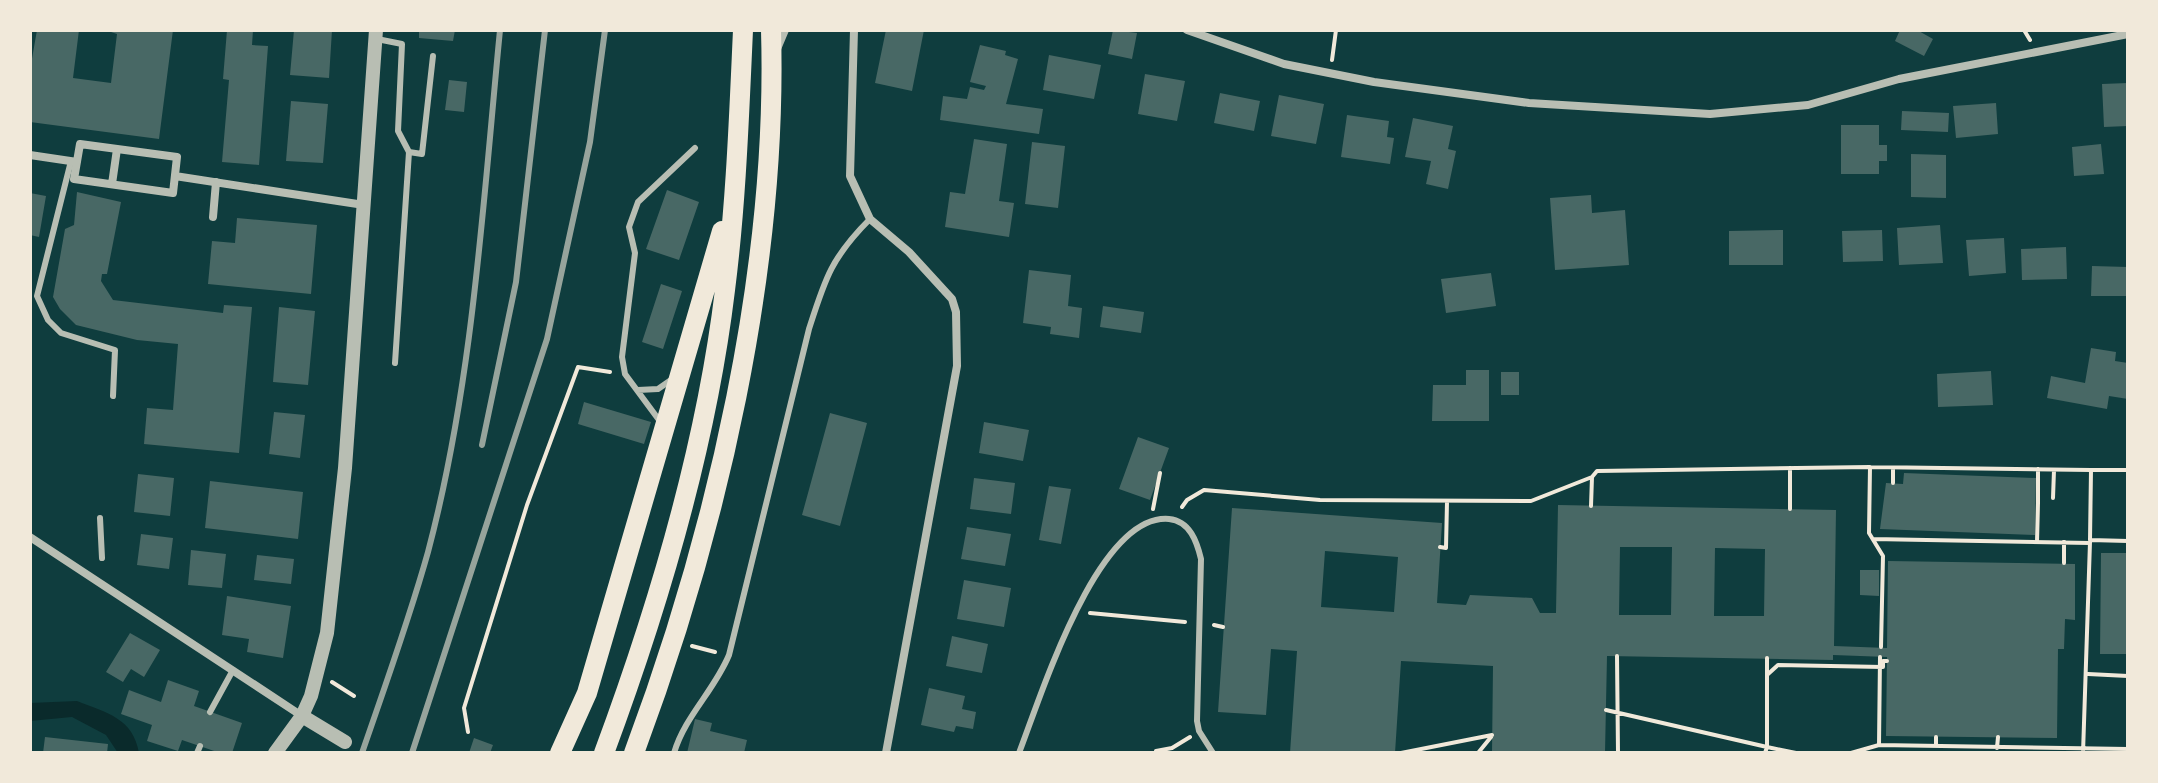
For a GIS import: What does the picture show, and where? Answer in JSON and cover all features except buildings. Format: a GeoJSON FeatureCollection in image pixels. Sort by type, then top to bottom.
{"type":"FeatureCollection","features":[{"type":"Feature","properties":{"kind":"highway"},"geometry":{"type":"LineString","coordinates":[[604,753],[671,550],[701,425],[725,293],[737,177],[743,30]]}},
{"type":"Feature","properties":{"kind":"highway"},"geometry":{"type":"LineString","coordinates":[[634,753],[673,641],[730,429],[745,342],[765,183],[771,30]]}},
{"type":"Feature","properties":{"kind":"highway"},"geometry":{"type":"LineString","coordinates":[[560,753],[587,693],[737,177]]}},
{"type":"Feature","properties":{"kind":"street"},"geometry":{"type":"LineString","coordinates":[[772,60],[785,30]]}},
{"type":"Feature","properties":{"kind":"street"},"geometry":{"type":"LineString","coordinates":[[854,30],[848,159],[853,184],[870,219],[909,252],[952,299],[956,312],[957,366],[886,753]]}},
{"type":"Feature","properties":{"kind":"street"},"geometry":{"type":"LineString","coordinates":[[1187,30],[1284,64],[1330,74],[1556,105],[1736,113],[1808,105],[1899,79],[2128,34]]}},
{"type":"Feature","properties":{"kind":"street"},"geometry":{"type":"LineString","coordinates":[[275,753],[302,716],[319,676],[345,468],[376,34]]}},
{"type":"Feature","properties":{"kind":"street"},"geometry":{"type":"LineString","coordinates":[[80,144],[117,149],[177,157],[173,193],[74,179],[74,162],[80,144]]}},
{"type":"Feature","properties":{"kind":"street"},"geometry":{"type":"LineString","coordinates":[[112,184],[117,149]]}},
{"type":"Feature","properties":{"kind":"street"},"geometry":{"type":"LineString","coordinates":[[30,155],[74,162]]}},
{"type":"Feature","properties":{"kind":"street"},"geometry":{"type":"LineString","coordinates":[[175,176],[364,205]]}},
{"type":"Feature","properties":{"kind":"street"},"geometry":{"type":"LineString","coordinates":[[213,217],[216,182]]}},
{"type":"Feature","properties":{"kind":"street"},"geometry":{"type":"LineString","coordinates":[[30,537],[345,742]]}},
{"type":"Feature","properties":{"kind":"lane"},"geometry":{"type":"LineString","coordinates":[[376,34],[402,44],[398,131],[409,152],[395,363]]}},
{"type":"Feature","properties":{"kind":"lane"},"geometry":{"type":"LineString","coordinates":[[409,152],[422,154],[433,56]]}},
{"type":"Feature","properties":{"kind":"lane"},"geometry":{"type":"LineString","coordinates":[[665,432],[625,374],[622,357],[635,253],[629,227],[638,202],[695,148]]}},
{"type":"Feature","properties":{"kind":"lane"},"geometry":{"type":"LineString","coordinates":[[74,162],[37,296],[48,320],[61,333],[115,350],[113,396]]}},
{"type":"Feature","properties":{"kind":"lane"},"geometry":{"type":"LineString","coordinates":[[674,753],[681,729],[721,676],[729,655],[809,329],[826,277],[843,246],[870,219]]}},
{"type":"Feature","properties":{"kind":"lane"},"geometry":{"type":"LineString","coordinates":[[638,390],[658,389],[682,370]]}},
{"type":"Feature","properties":{"kind":"lane"},"geometry":{"type":"LineString","coordinates":[[100,518],[102,558]]}},
{"type":"Feature","properties":{"kind":"lane"},"geometry":{"type":"LineString","coordinates":[[1019,753],[1076,612],[1100,569],[1123,539],[1149,521],[1175,520],[1194,536],[1201,559],[1199,731],[1213,753]]}},
{"type":"Feature","properties":{"kind":"lane"},"geometry":{"type":"LineString","coordinates":[[210,712],[233,670]]}},
{"type":"Feature","properties":{"kind":"path"},"geometry":{"type":"LineString","coordinates":[[1330,74],[1336,30]]}},
{"type":"Feature","properties":{"kind":"path"},"geometry":{"type":"LineString","coordinates":[[468,732],[464,708],[527,505],[578,367],[625,374]]}},
{"type":"Feature","properties":{"kind":"path"},"geometry":{"type":"LineString","coordinates":[[1870,467],[1869,533],[1883,556],[1881,647]]}},
{"type":"Feature","properties":{"kind":"path"},"geometry":{"type":"LineString","coordinates":[[1175,520],[1187,500],[1204,490],[1320,500],[1531,501],[1592,477],[1597,471],[1870,467],[2128,470]]}},
{"type":"Feature","properties":{"kind":"path"},"geometry":{"type":"LineString","coordinates":[[1790,468],[1790,509]]}},
{"type":"Feature","properties":{"kind":"path"},"geometry":{"type":"LineString","coordinates":[[1893,468],[1893,483]]}},
{"type":"Feature","properties":{"kind":"path"},"geometry":{"type":"LineString","coordinates":[[2037,542],[2038,469]]}},
{"type":"Feature","properties":{"kind":"path"},"geometry":{"type":"LineString","coordinates":[[2053,498],[2054,470]]}},
{"type":"Feature","properties":{"kind":"path"},"geometry":{"type":"LineString","coordinates":[[2084,751],[2091,470]]}},
{"type":"Feature","properties":{"kind":"path"},"geometry":{"type":"LineString","coordinates":[[1149,521],[1160,473]]}},
{"type":"Feature","properties":{"kind":"path"},"geometry":{"type":"LineString","coordinates":[[1591,506],[1592,477]]}},
{"type":"Feature","properties":{"kind":"path"},"geometry":{"type":"LineString","coordinates":[[1440,547],[1446,548],[1447,502]]}},
{"type":"Feature","properties":{"kind":"path"},"geometry":{"type":"LineString","coordinates":[[1873,539],[2128,541]]}},
{"type":"Feature","properties":{"kind":"path"},"geometry":{"type":"LineString","coordinates":[[2064,542],[2064,563]]}},
{"type":"Feature","properties":{"kind":"path"},"geometry":{"type":"LineString","coordinates":[[1076,612],[1176,621]]}},
{"type":"Feature","properties":{"kind":"path"},"geometry":{"type":"LineString","coordinates":[[673,641],[729,655]]}},
{"type":"Feature","properties":{"kind":"path"},"geometry":{"type":"LineString","coordinates":[[1617,656],[1618,753]]}},
{"type":"Feature","properties":{"kind":"path"},"geometry":{"type":"LineString","coordinates":[[1879,745],[1880,657]]}},
{"type":"Feature","properties":{"kind":"path"},"geometry":{"type":"LineString","coordinates":[[1766,750],[1767,658]]}},
{"type":"Feature","properties":{"kind":"path"},"geometry":{"type":"LineString","coordinates":[[1767,675],[1778,665],[1880,667],[1887,661]]}},
{"type":"Feature","properties":{"kind":"path"},"geometry":{"type":"LineString","coordinates":[[2088,674],[2128,676]]}},
{"type":"Feature","properties":{"kind":"path"},"geometry":{"type":"LineString","coordinates":[[319,676],[354,696]]}},
{"type":"Feature","properties":{"kind":"path"},"geometry":{"type":"LineString","coordinates":[[1606,710],[1766,750],[1796,753]]}},
{"type":"Feature","properties":{"kind":"path"},"geometry":{"type":"LineString","coordinates":[[1156,751],[1172,748],[1199,731]]}},
{"type":"Feature","properties":{"kind":"path"},"geometry":{"type":"LineString","coordinates":[[1401,753],[1492,735],[1478,753]]}},
{"type":"Feature","properties":{"kind":"path"},"geometry":{"type":"LineString","coordinates":[[1936,737],[1936,746]]}},
{"type":"Feature","properties":{"kind":"path"},"geometry":{"type":"LineString","coordinates":[[1997,748],[1998,737]]}},
{"type":"Feature","properties":{"kind":"path"},"geometry":{"type":"LineString","coordinates":[[1851,753],[1879,745],[2084,751],[2128,749]]}},
{"type":"Feature","properties":{"kind":"path"},"geometry":{"type":"LineString","coordinates":[[1895,746],[1895,753]]}},
{"type":"Feature","properties":{"kind":"water"},"geometry":{"type":"Polygon","coordinates":[[[77,701],[108,713],[125,724],[136,741],[139,753],[118,753],[106,735],[72,717],[30,721],[30,703],[77,701]]]}},
{"type":"Feature","properties":{"kind":"railway"},"geometry":{"type":"LineString","coordinates":[[362,753],[428,552],[456,423],[482,226],[500,30]]}},
{"type":"Feature","properties":{"kind":"railway"},"geometry":{"type":"LineString","coordinates":[[482,445],[516,282],[545,30]]}},
{"type":"Feature","properties":{"kind":"railway"},"geometry":{"type":"LineString","coordinates":[[412,753],[547,339],[590,142],[605,30]]}}]}
